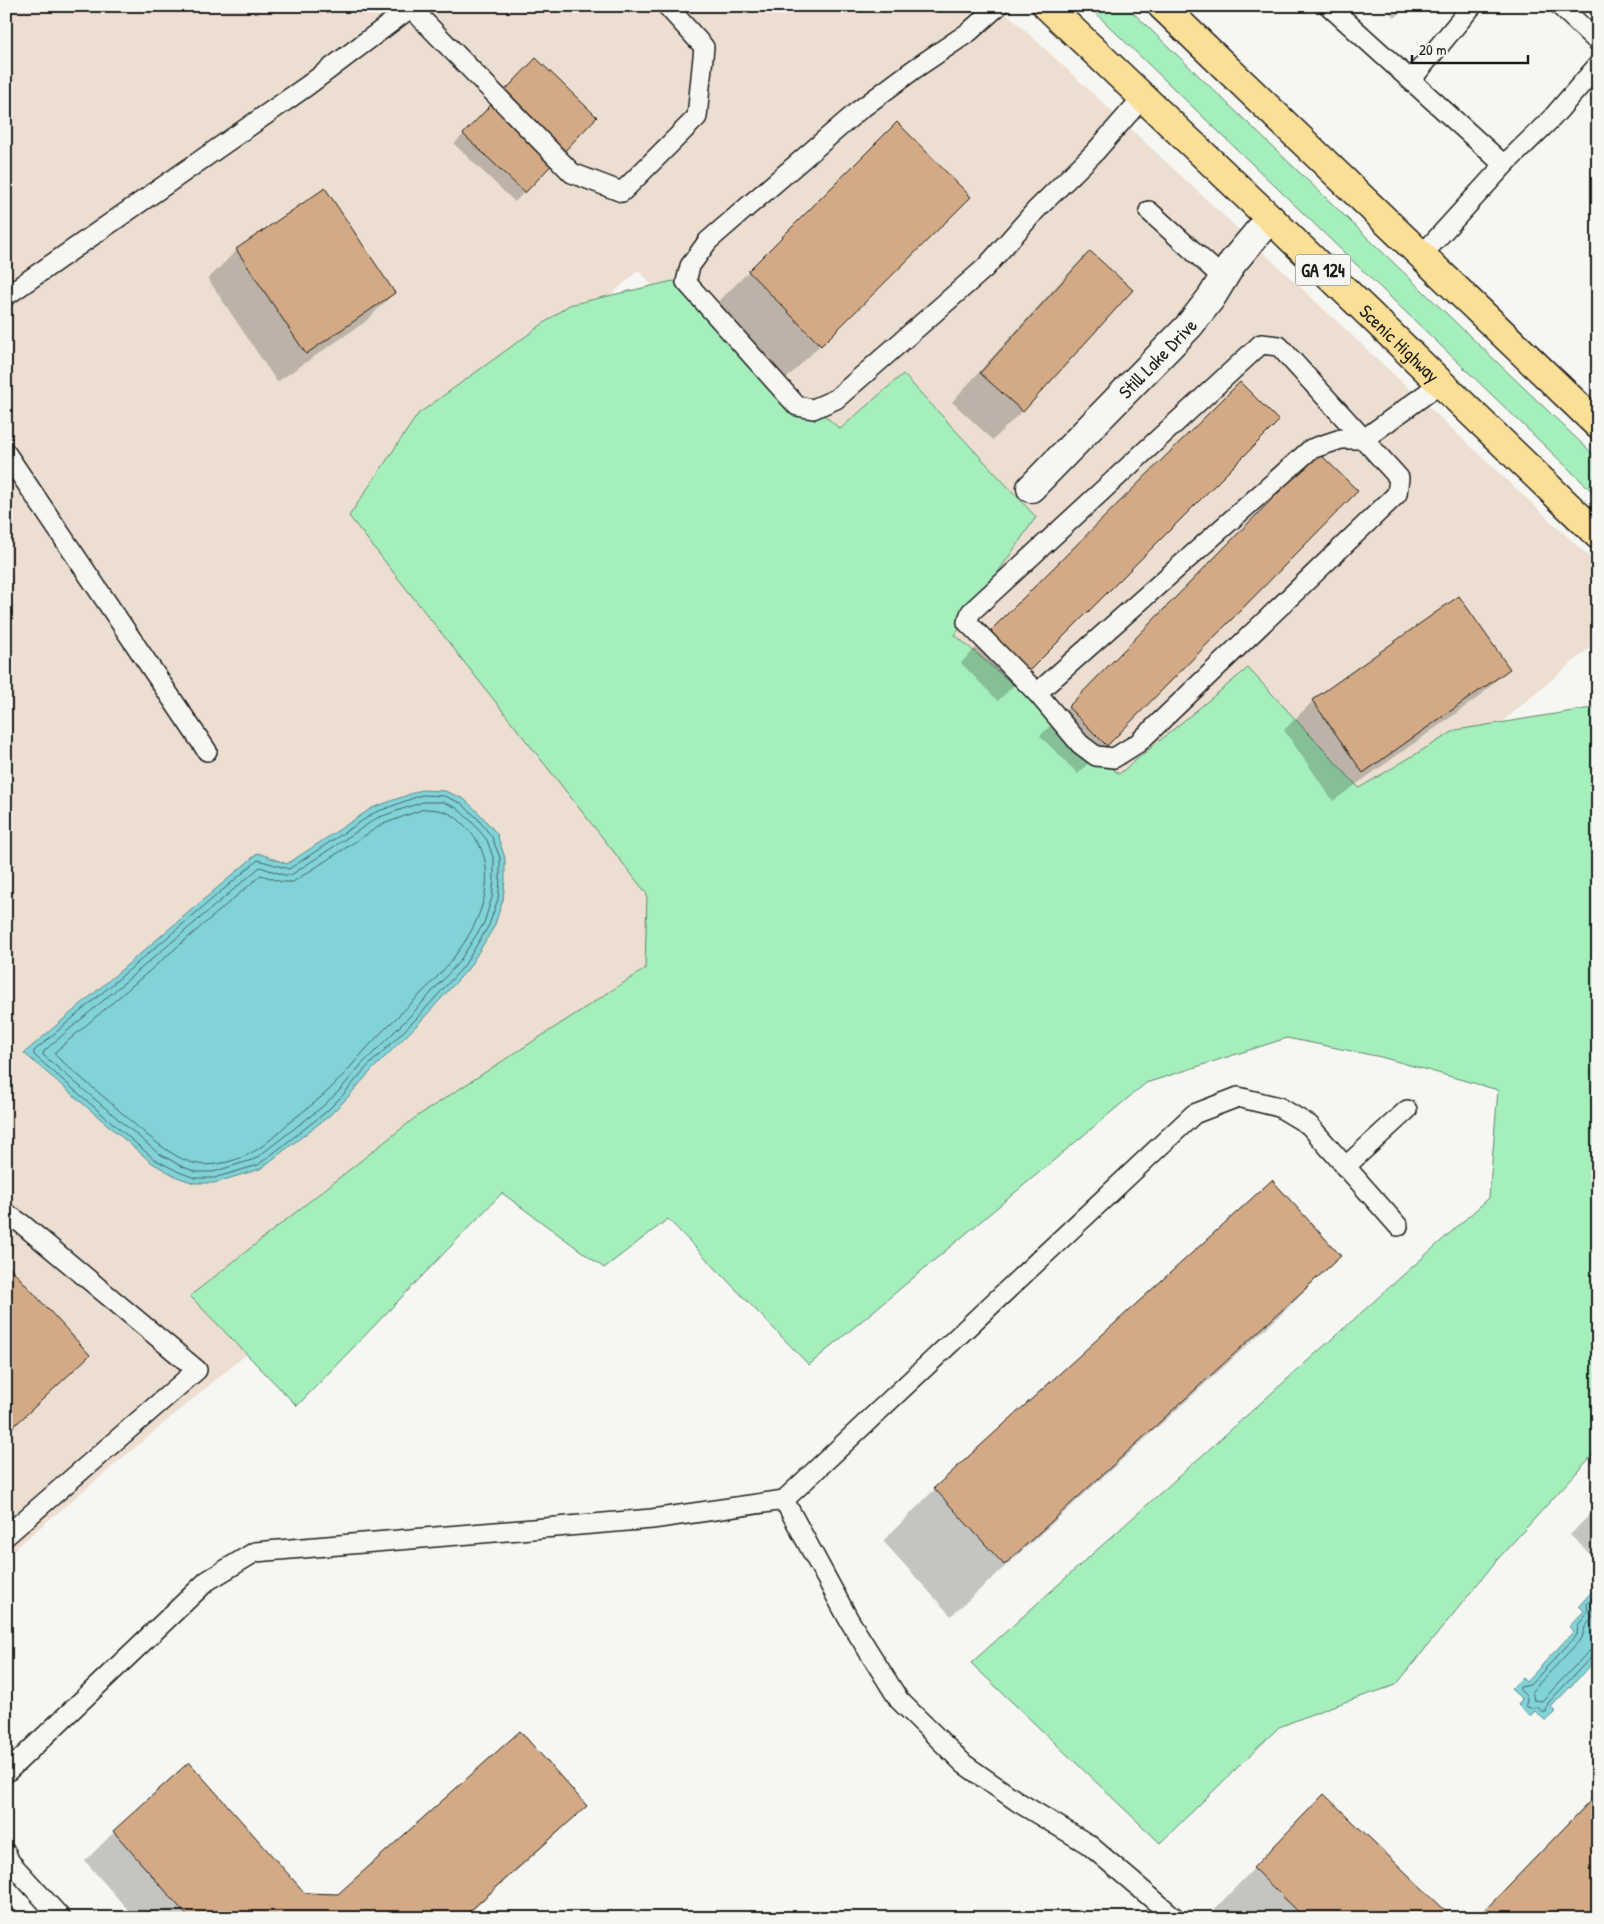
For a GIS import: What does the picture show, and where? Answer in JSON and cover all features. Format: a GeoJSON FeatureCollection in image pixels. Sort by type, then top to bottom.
{"type":"FeatureCollection","features":[{"type":"Feature","properties":{"kind":"highway","name":"Scenic Highway"},"geometry":{"type":"LineString","coordinates":[[1047,6],[1144,97],[1598,535]]}},
{"type":"Feature","properties":{"kind":"highway"},"geometry":{"type":"LineString","coordinates":[[1162,6],[1598,425]]}},
{"type":"Feature","properties":{"kind":"street","name":"Still Lake Drive"},"geometry":{"type":"LineString","coordinates":[[1031,488],[1189,326],[1211,298],[1233,262],[1270,218]]}},
{"type":"Feature","properties":{"kind":"lane"},"geometry":{"type":"LineString","coordinates":[[6,296],[307,86],[412,7],[572,173],[622,192],[697,117],[704,47],[667,6]]}},
{"type":"Feature","properties":{"kind":"lane"},"geometry":{"type":"LineString","coordinates":[[998,6],[969,32],[913,70],[858,111],[708,241],[690,266],[686,282],[797,406],[813,409],[836,399],[985,268],[1036,210],[1095,152],[1144,97]]}},
{"type":"Feature","properties":{"kind":"lane"},"geometry":{"type":"LineString","coordinates":[[1329,6],[1504,165]]}},
{"type":"Feature","properties":{"kind":"lane"},"geometry":{"type":"LineString","coordinates":[[1411,80],[1472,6]]}},
{"type":"Feature","properties":{"kind":"lane"},"geometry":{"type":"LineString","coordinates":[[1560,6],[1598,42]]}},
{"type":"Feature","properties":{"kind":"lane"},"geometry":{"type":"LineString","coordinates":[[1422,255],[1504,165],[1552,118],[1598,65]]}},
{"type":"Feature","properties":{"kind":"lane"},"geometry":{"type":"LineString","coordinates":[[1149,211],[1223,278]]}},
{"type":"Feature","properties":{"kind":"lane"},"geometry":{"type":"LineString","coordinates":[[1261,344],[1279,346],[1364,439],[1400,478],[1397,494],[1138,743],[1114,758],[1096,756],[1080,744],[1037,693],[967,622],[970,612],[1261,344]]}},
{"type":"Feature","properties":{"kind":"lane"},"geometry":{"type":"LineString","coordinates":[[1037,693],[1311,448],[1341,439],[1364,439],[1441,383]]}},
{"type":"Feature","properties":{"kind":"lane"},"geometry":{"type":"LineString","coordinates":[[6,453],[207,751]]}},
{"type":"Feature","properties":{"kind":"lane"},"geometry":{"type":"LineString","coordinates":[[6,1773],[207,1580],[256,1552],[652,1519],[784,1500],[1194,1114],[1238,1097],[1279,1106],[1308,1125],[1398,1226]]}},
{"type":"Feature","properties":{"kind":"lane"},"geometry":{"type":"LineString","coordinates":[[1345,1166],[1407,1110]]}},
{"type":"Feature","properties":{"kind":"lane"},"geometry":{"type":"LineString","coordinates":[[6,1213],[22,1224],[196,1370],[6,1536]]}},
{"type":"Feature","properties":{"kind":"lane"},"geometry":{"type":"LineString","coordinates":[[784,1500],[849,1620],[899,1700],[964,1764],[1018,1802],[1088,1844],[1175,1918]]}},
{"type":"Feature","properties":{"kind":"lane"},"geometry":{"type":"LineString","coordinates":[[6,1853],[10,1862],[61,1918]]}},
{"type":"Feature","properties":{"kind":"shaded area"},"geometry":{"type":"Polygon","coordinates":[[[6,6],[999,6],[1598,565],[1598,641],[1258,927],[1020,729],[639,270],[369,510],[717,959],[6,1556],[6,6]]]}},
{"type":"Feature","properties":{"kind":"green space"},"geometry":{"type":"Polygon","coordinates":[[[1088,6],[1126,6],[1598,459],[1598,497],[1088,6]]]}},
{"type":"Feature","properties":{"kind":"green space"},"geometry":{"type":"Polygon","coordinates":[[[673,281],[840,429],[903,374],[1036,517],[955,635],[1119,774],[1248,668],[1359,788],[1456,730],[1598,707],[1598,1449],[1496,1561],[1396,1685],[1330,1707],[1279,1727],[1160,1843],[971,1663],[1489,1198],[1498,1090],[1381,1057],[1287,1038],[1146,1083],[809,1365],[668,1219],[604,1268],[502,1193],[297,1406],[190,1296],[416,1117],[645,969],[647,894],[349,516],[418,414],[569,305],[673,281]]]}},
{"type":"Feature","properties":{"kind":"water"},"geometry":{"type":"Polygon","coordinates":[[[421,790],[445,791],[464,799],[497,834],[505,858],[505,880],[503,900],[494,927],[468,969],[347,1098],[329,1116],[260,1169],[214,1183],[194,1183],[177,1177],[152,1163],[24,1053],[258,853],[287,864],[372,808],[421,790]]]}},
{"type":"Feature","properties":{"kind":"water"},"geometry":{"type":"Polygon","coordinates":[[[1594,1589],[1598,1593],[1598,1658],[1551,1707],[1556,1712],[1546,1721],[1535,1711],[1530,1716],[1518,1705],[1522,1699],[1511,1689],[1522,1678],[1526,1682],[1574,1631],[1569,1627],[1584,1611],[1579,1606],[1594,1589]]]}},
{"type":"Feature","properties":{"kind":"building"},"geometry":{"type":"Polygon","coordinates":[[[536,58],[597,117],[525,193],[463,134],[536,58]]]}},
{"type":"Feature","properties":{"kind":"building"},"geometry":{"type":"Polygon","coordinates":[[[897,122],[971,197],[821,346],[748,271],[897,122]]]}},
{"type":"Feature","properties":{"kind":"building"},"geometry":{"type":"Polygon","coordinates":[[[325,188],[395,293],[306,354],[236,249],[325,188]]]}},
{"type":"Feature","properties":{"kind":"building"},"geometry":{"type":"Polygon","coordinates":[[[1090,251],[1133,290],[1023,412],[980,373],[1090,251]]]}},
{"type":"Feature","properties":{"kind":"building"},"geometry":{"type":"Polygon","coordinates":[[[1240,382],[1279,421],[1027,673],[988,633],[1240,382]]]}},
{"type":"Feature","properties":{"kind":"building"},"geometry":{"type":"Polygon","coordinates":[[[1318,452],[1358,491],[1107,746],[1068,707],[1318,452]]]}},
{"type":"Feature","properties":{"kind":"building"},"geometry":{"type":"Polygon","coordinates":[[[1459,596],[1510,669],[1363,773],[1312,700],[1459,596]]]}},
{"type":"Feature","properties":{"kind":"building"},"geometry":{"type":"Polygon","coordinates":[[[1272,1180],[1341,1256],[1004,1565],[934,1488],[1272,1180]]]}},
{"type":"Feature","properties":{"kind":"building"},"geometry":{"type":"Polygon","coordinates":[[[6,1263],[90,1355],[12,1428],[6,1422],[6,1263]]]}},
{"type":"Feature","properties":{"kind":"building"},"geometry":{"type":"Polygon","coordinates":[[[520,1731],[587,1806],[462,1918],[189,1918],[113,1831],[189,1762],[305,1893],[338,1894],[520,1731]]]}},
{"type":"Feature","properties":{"kind":"building"},"geometry":{"type":"Polygon","coordinates":[[[1598,1793],[1598,1918],[1305,1918],[1253,1868],[1324,1794],[1450,1915],[1482,1913],[1598,1793]]]}}]}
